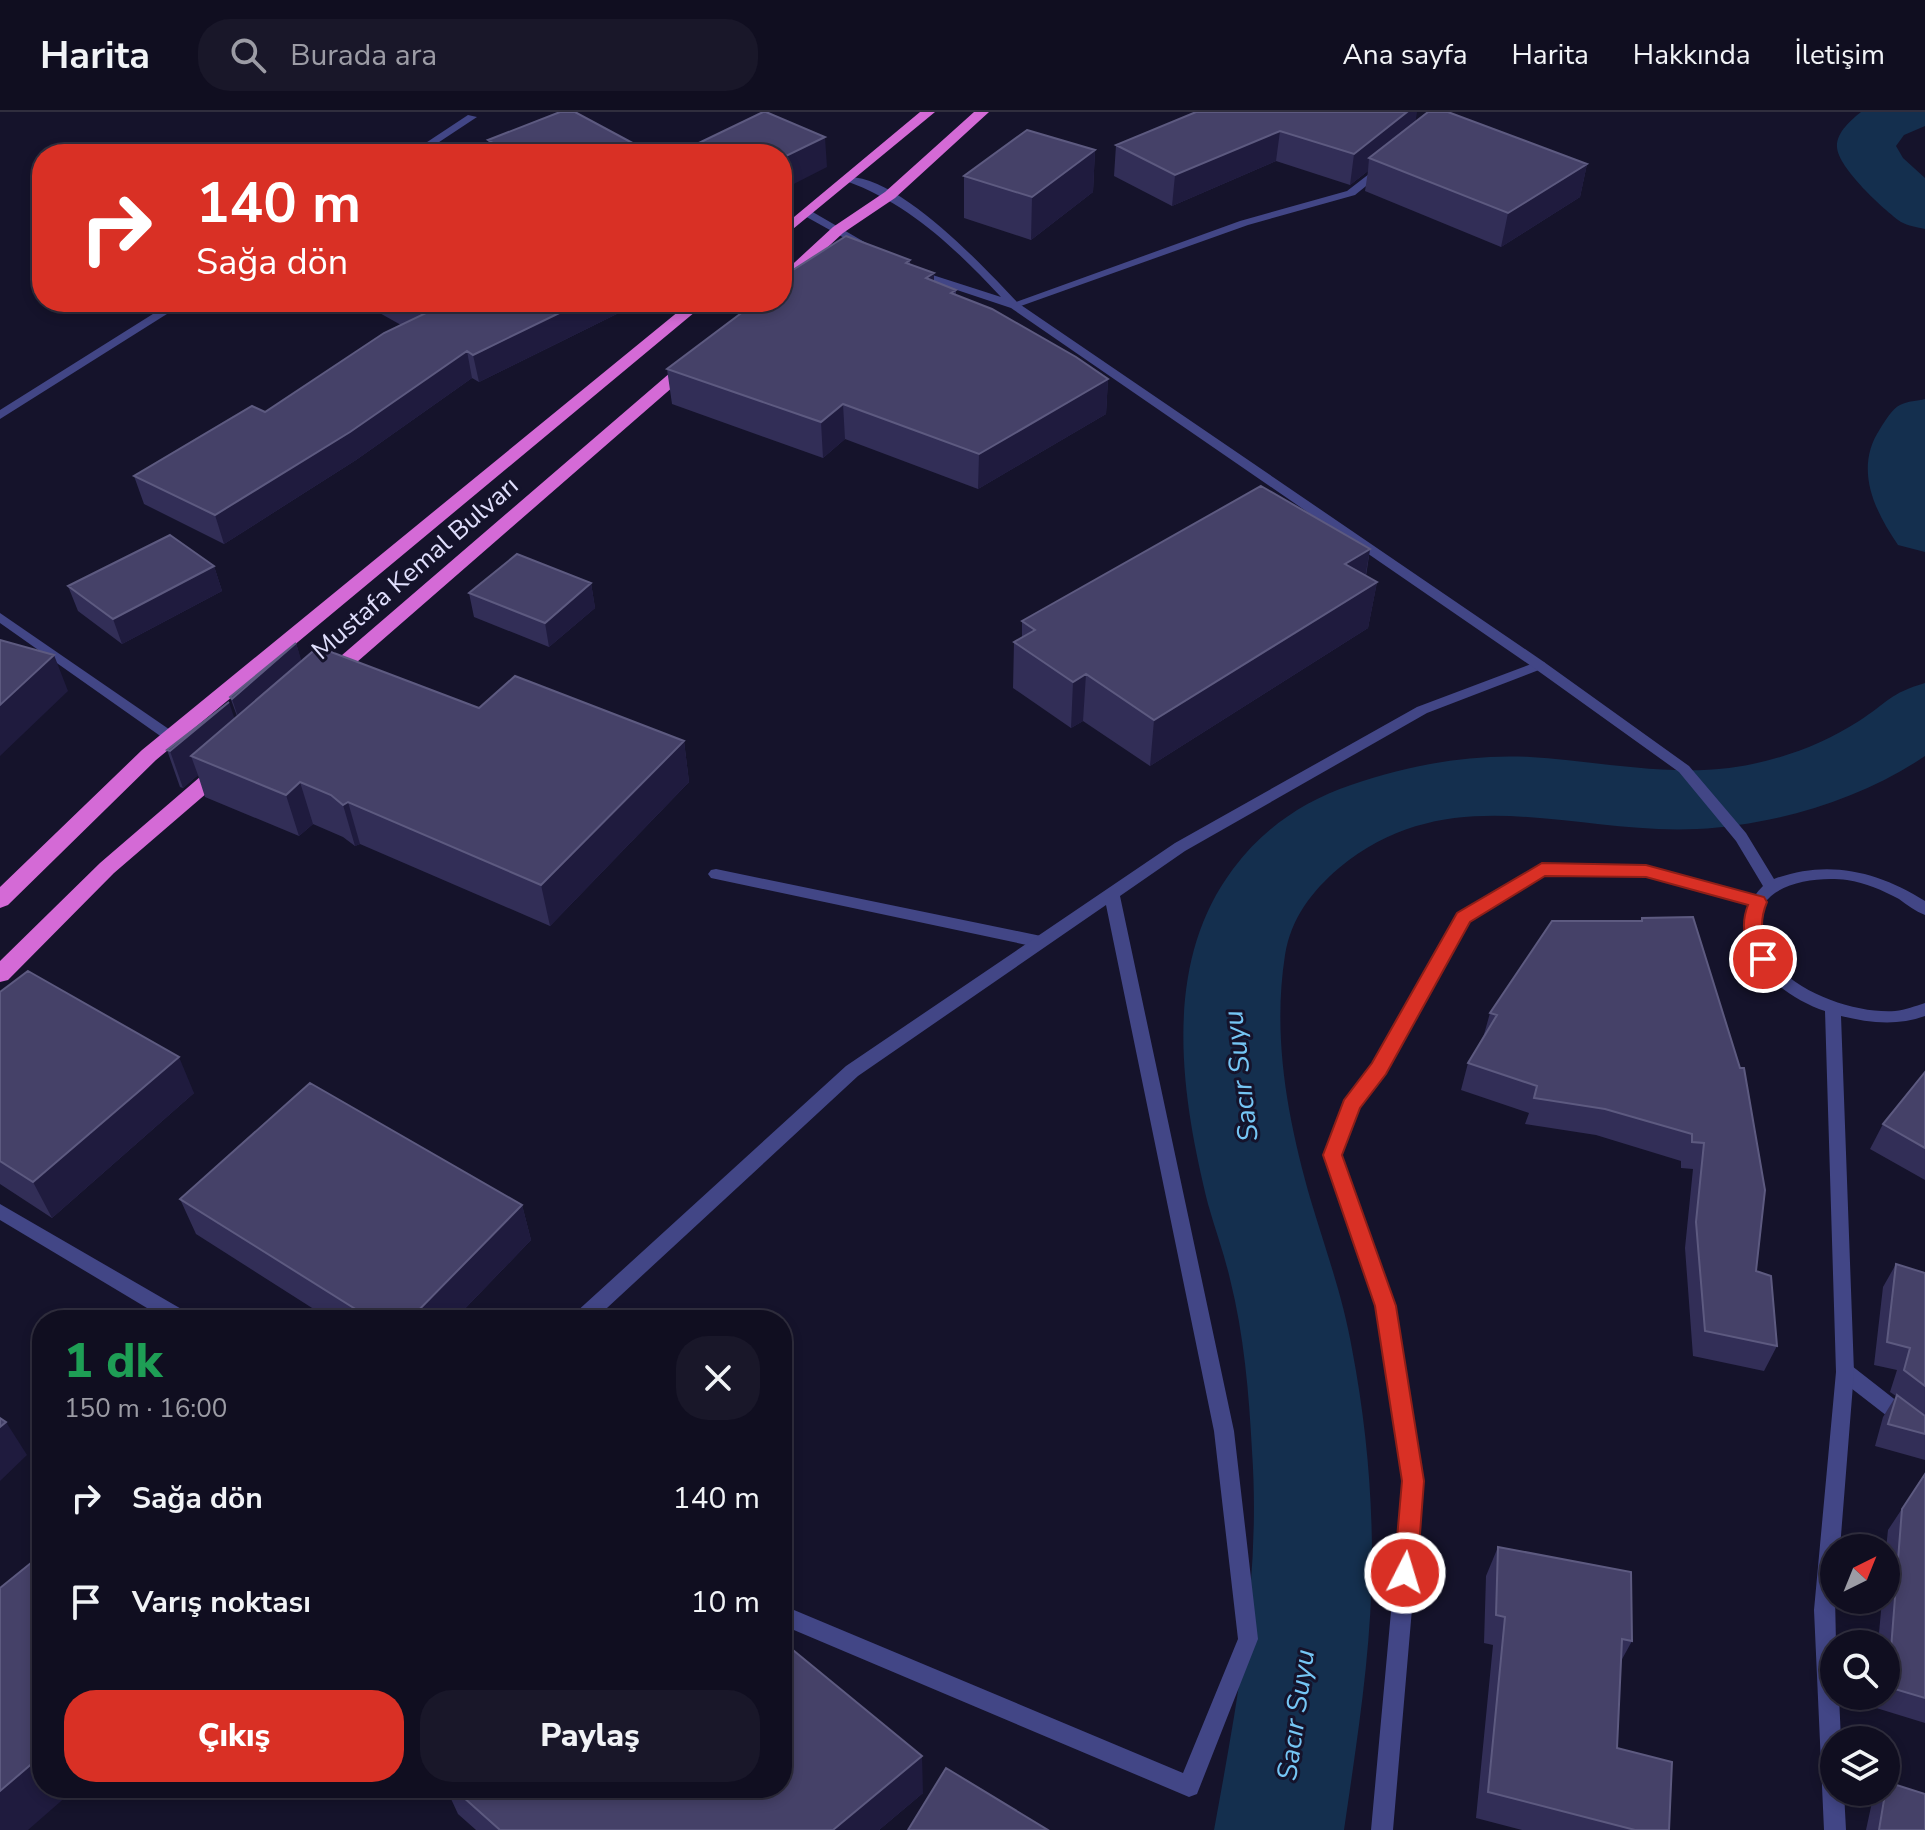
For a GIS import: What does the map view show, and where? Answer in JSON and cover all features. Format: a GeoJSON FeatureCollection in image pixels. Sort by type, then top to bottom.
{"type":"FeatureCollection","features":[{"type":"Feature","properties":{"kind":"highway"},"geometry":{"type":"LineString","coordinates":[[792,226],[928,112]]}},
{"type":"Feature","properties":{"kind":"highway"},"geometry":{"type":"LineString","coordinates":[[792,273],[838,230],[890,195],[982,112]]}},
{"type":"Feature","properties":{"kind":"highway","name":"Mustafa Kemal Bulvarı"},"geometry":{"type":"LineString","coordinates":[[0,900],[171,737],[687,312]]}},
{"type":"Feature","properties":{"kind":"highway","name":"Mustafa Kemal Bulvarı"},"geometry":{"type":"LineString","coordinates":[[312,691],[709,348]]}},
{"type":"Feature","properties":{"kind":"highway"},"geometry":{"type":"LineString","coordinates":[[0,974],[107,868],[240,754]]}},
{"type":"Feature","properties":{"kind":"street"},"geometry":{"type":"LineString","coordinates":[[430,144],[472,117]]}},
{"type":"Feature","properties":{"kind":"street"},"geometry":{"type":"LineString","coordinates":[[906,268],[919,276],[1014,305],[1244,223],[1351,193],[1387,164]]}},
{"type":"Feature","properties":{"kind":"street"},"geometry":{"type":"LineString","coordinates":[[850,179],[890,195],[932,225],[983,271],[1014,305],[1539,665],[1684,769],[1741,837],[1772,888]]}},
{"type":"Feature","properties":{"kind":"street"},"geometry":{"type":"LineString","coordinates":[[807,213],[878,253]]}},
{"type":"Feature","properties":{"kind":"street"},"geometry":{"type":"LineString","coordinates":[[0,415],[164,312]]}},
{"type":"Feature","properties":{"kind":"street"},"geometry":{"type":"LineString","coordinates":[[0,617],[171,737]]}},
{"type":"Feature","properties":{"kind":"street"},"geometry":{"type":"LineString","coordinates":[[592,1310],[852,1071],[1180,847],[1409,717],[1539,665]]}},
{"type":"Feature","properties":{"kind":"street"},"geometry":{"type":"LineString","coordinates":[[1382,1830],[1413,1481],[1385,1306],[1332,1155],[1351,1105],[1379,1069],[1463,917],[1542,869],[1646,871],[1758,902]]}},
{"type":"Feature","properties":{"kind":"street"},"geometry":{"type":"LineString","coordinates":[[716,874],[1041,942]]}},
{"type":"Feature","properties":{"kind":"street"},"geometry":{"type":"LineString","coordinates":[[1925,909],[1901,893],[1874,881],[1845,875],[1817,874],[1793,878],[1772,888],[1758,902],[1751,919],[1753,939],[1763,959],[1780,979],[1804,996],[1863,1016],[1892,1017],[1925,1009]]}},
{"type":"Feature","properties":{"kind":"street"},"geometry":{"type":"LineString","coordinates":[[792,1619],[1189,1786],[1248,1639],[1224,1431],[1112,894]]}},
{"type":"Feature","properties":{"kind":"street"},"geometry":{"type":"LineString","coordinates":[[1833,1008],[1845,1372],[1824,1610],[1835,1830]]}},
{"type":"Feature","properties":{"kind":"street"},"geometry":{"type":"LineString","coordinates":[[0,1211],[166,1310]]}},
{"type":"Feature","properties":{"kind":"street"},"geometry":{"type":"LineString","coordinates":[[1845,1372],[1925,1434]]}},
{"type":"Feature","properties":{"kind":"building"},"geometry":{"type":"Polygon","coordinates":[[[560,112],[575,112],[634,144],[495,144],[488,140],[560,112]]]}},
{"type":"Feature","properties":{"kind":"building"},"geometry":{"type":"Polygon","coordinates":[[[763,112],[825,137],[792,153],[792,144],[697,144],[763,112]]]}},
{"type":"Feature","properties":{"kind":"building"},"geometry":{"type":"Polygon","coordinates":[[[1196,112],[1407,112],[1354,154],[1280,131],[1175,175],[1116,145],[1196,112]]]}},
{"type":"Feature","properties":{"kind":"building"},"geometry":{"type":"Polygon","coordinates":[[[1428,112],[1448,112],[1587,164],[1508,213],[1369,158],[1428,112]]]}},
{"type":"Feature","properties":{"kind":"building"},"geometry":{"type":"Polygon","coordinates":[[[1027,130],[1095,150],[1032,197],[964,176],[1027,130]]]}},
{"type":"Feature","properties":{"kind":"building"},"geometry":{"type":"Polygon","coordinates":[[[846,236],[910,260],[906,263],[934,273],[926,278],[956,290],[951,293],[992,309],[1108,379],[979,454],[843,404],[821,422],[667,369],[743,312],[792,312],[792,271],[846,236]]]}},
{"type":"Feature","properties":{"kind":"building"},"geometry":{"type":"Polygon","coordinates":[[[420,312],[561,312],[473,355],[467,351],[350,432],[215,515],[134,476],[252,406],[265,412],[384,333],[424,314],[420,312]]]}},
{"type":"Feature","properties":{"kind":"building"},"geometry":{"type":"Polygon","coordinates":[[[1261,486],[1370,549],[1345,564],[1377,582],[1154,720],[1086,674],[1073,682],[1014,642],[1035,630],[1022,621],[1261,486]]]}},
{"type":"Feature","properties":{"kind":"building"},"geometry":{"type":"Polygon","coordinates":[[[170,535],[214,566],[113,619],[68,586],[170,535]]]}},
{"type":"Feature","properties":{"kind":"building"},"geometry":{"type":"Polygon","coordinates":[[[517,554],[591,583],[545,623],[469,593],[517,554]]]}},
{"type":"Feature","properties":{"kind":"building"},"geometry":{"type":"Polygon","coordinates":[[[0,640],[54,655],[0,705],[0,640]]]}},
{"type":"Feature","properties":{"kind":"building"},"geometry":{"type":"Polygon","coordinates":[[[296,643],[232,699],[230,697],[296,643]]]}},
{"type":"Feature","properties":{"kind":"building"},"geometry":{"type":"Polygon","coordinates":[[[318,647],[479,708],[515,676],[684,741],[541,885],[348,802],[343,805],[331,795],[300,782],[286,795],[191,756],[318,647]]]}},
{"type":"Feature","properties":{"kind":"building"},"geometry":{"type":"Polygon","coordinates":[[[229,702],[170,751],[167,750],[229,702]]]}},
{"type":"Feature","properties":{"kind":"building"},"geometry":{"type":"Polygon","coordinates":[[[1693,917],[1740,1068],[1744,1068],[1765,1190],[1756,1271],[1771,1276],[1777,1346],[1705,1331],[1696,1222],[1704,1143],[1692,1142],[1692,1134],[1605,1109],[1534,1098],[1537,1086],[1468,1063],[1497,1015],[1490,1013],[1552,921],[1642,921],[1642,918],[1693,917]]]}},
{"type":"Feature","properties":{"kind":"building"},"geometry":{"type":"Polygon","coordinates":[[[28,971],[179,1057],[33,1182],[0,1161],[0,992],[28,971]]]}},
{"type":"Feature","properties":{"kind":"building"},"geometry":{"type":"Polygon","coordinates":[[[1925,1072],[1925,1148],[1883,1124],[1925,1072]]]}},
{"type":"Feature","properties":{"kind":"building"},"geometry":{"type":"Polygon","coordinates":[[[310,1083],[522,1205],[419,1310],[357,1310],[180,1199],[310,1083]]]}},
{"type":"Feature","properties":{"kind":"building"},"geometry":{"type":"Polygon","coordinates":[[[1896,1264],[1925,1273],[1925,1386],[1904,1370],[1910,1348],[1887,1342],[1896,1264]]]}},
{"type":"Feature","properties":{"kind":"building"},"geometry":{"type":"Polygon","coordinates":[[[1897,1395],[1925,1416],[1925,1434],[1888,1424],[1897,1395]]]}},
{"type":"Feature","properties":{"kind":"building"},"geometry":{"type":"Polygon","coordinates":[[[1925,1474],[1925,1698],[1900,1691],[1900,1630],[1892,1630],[1894,1614],[1900,1614],[1902,1509],[1925,1474]]]}},
{"type":"Feature","properties":{"kind":"building"},"geometry":{"type":"Polygon","coordinates":[[[1498,1547],[1631,1572],[1632,1641],[1622,1639],[1617,1748],[1672,1762],[1669,1830],[1635,1830],[1488,1792],[1505,1617],[1496,1615],[1498,1547]]]}},
{"type":"Feature","properties":{"kind":"building"},"geometry":{"type":"Polygon","coordinates":[[[32,1562],[32,1764],[0,1791],[0,1588],[32,1562]]]}},
{"type":"Feature","properties":{"kind":"building"},"geometry":{"type":"Polygon","coordinates":[[[792,1649],[922,1756],[833,1830],[500,1830],[464,1798],[792,1798],[792,1649]]]}},
{"type":"Feature","properties":{"kind":"building"},"geometry":{"type":"Polygon","coordinates":[[[946,1768],[1048,1830],[908,1830],[946,1768]]]}},
{"type":"Feature","properties":{"kind":"building"},"geometry":{"type":"Polygon","coordinates":[[[1900,1786],[1925,1794],[1925,1830],[1879,1830],[1883,1806],[1900,1806],[1900,1786]]]}},
{"type":"Feature","properties":{"kind":"waterway","name":"Sacır Suyu"},"geometry":{"type":"LineString","coordinates":[[1909,112],[1883,123],[1870,134],[1866,146],[1881,171],[1925,210]]}},
{"type":"Feature","properties":{"kind":"waterway","name":"Sacır Suyu"},"geometry":{"type":"LineString","coordinates":[[1925,420],[1906,445],[1903,459],[1906,486],[1925,529]]}},
{"type":"Feature","properties":{"kind":"waterway","name":"Sacır Suyu"},"geometry":{"type":"LineString","coordinates":[[1279,1830],[1306,1651],[1313,1516],[1307,1423],[1294,1327],[1284,1279],[1246,1143],[1232,1044],[1232,995],[1240,948],[1257,904],[1285,865],[1326,832],[1353,817],[1410,797],[1501,785],[1661,800],[1695,800],[1752,793],[1788,784],[1853,760],[1897,735],[1925,710]]}},
{"type":"Feature","properties":{"kind":"route"},"geometry":{"type":"LineString","coordinates":[[1405,1573],[1413,1481],[1385,1306],[1332,1155],[1351,1105],[1379,1069],[1463,917],[1542,869],[1646,871],[1758,902],[1751,919],[1753,939],[1763,959]]}}]}
